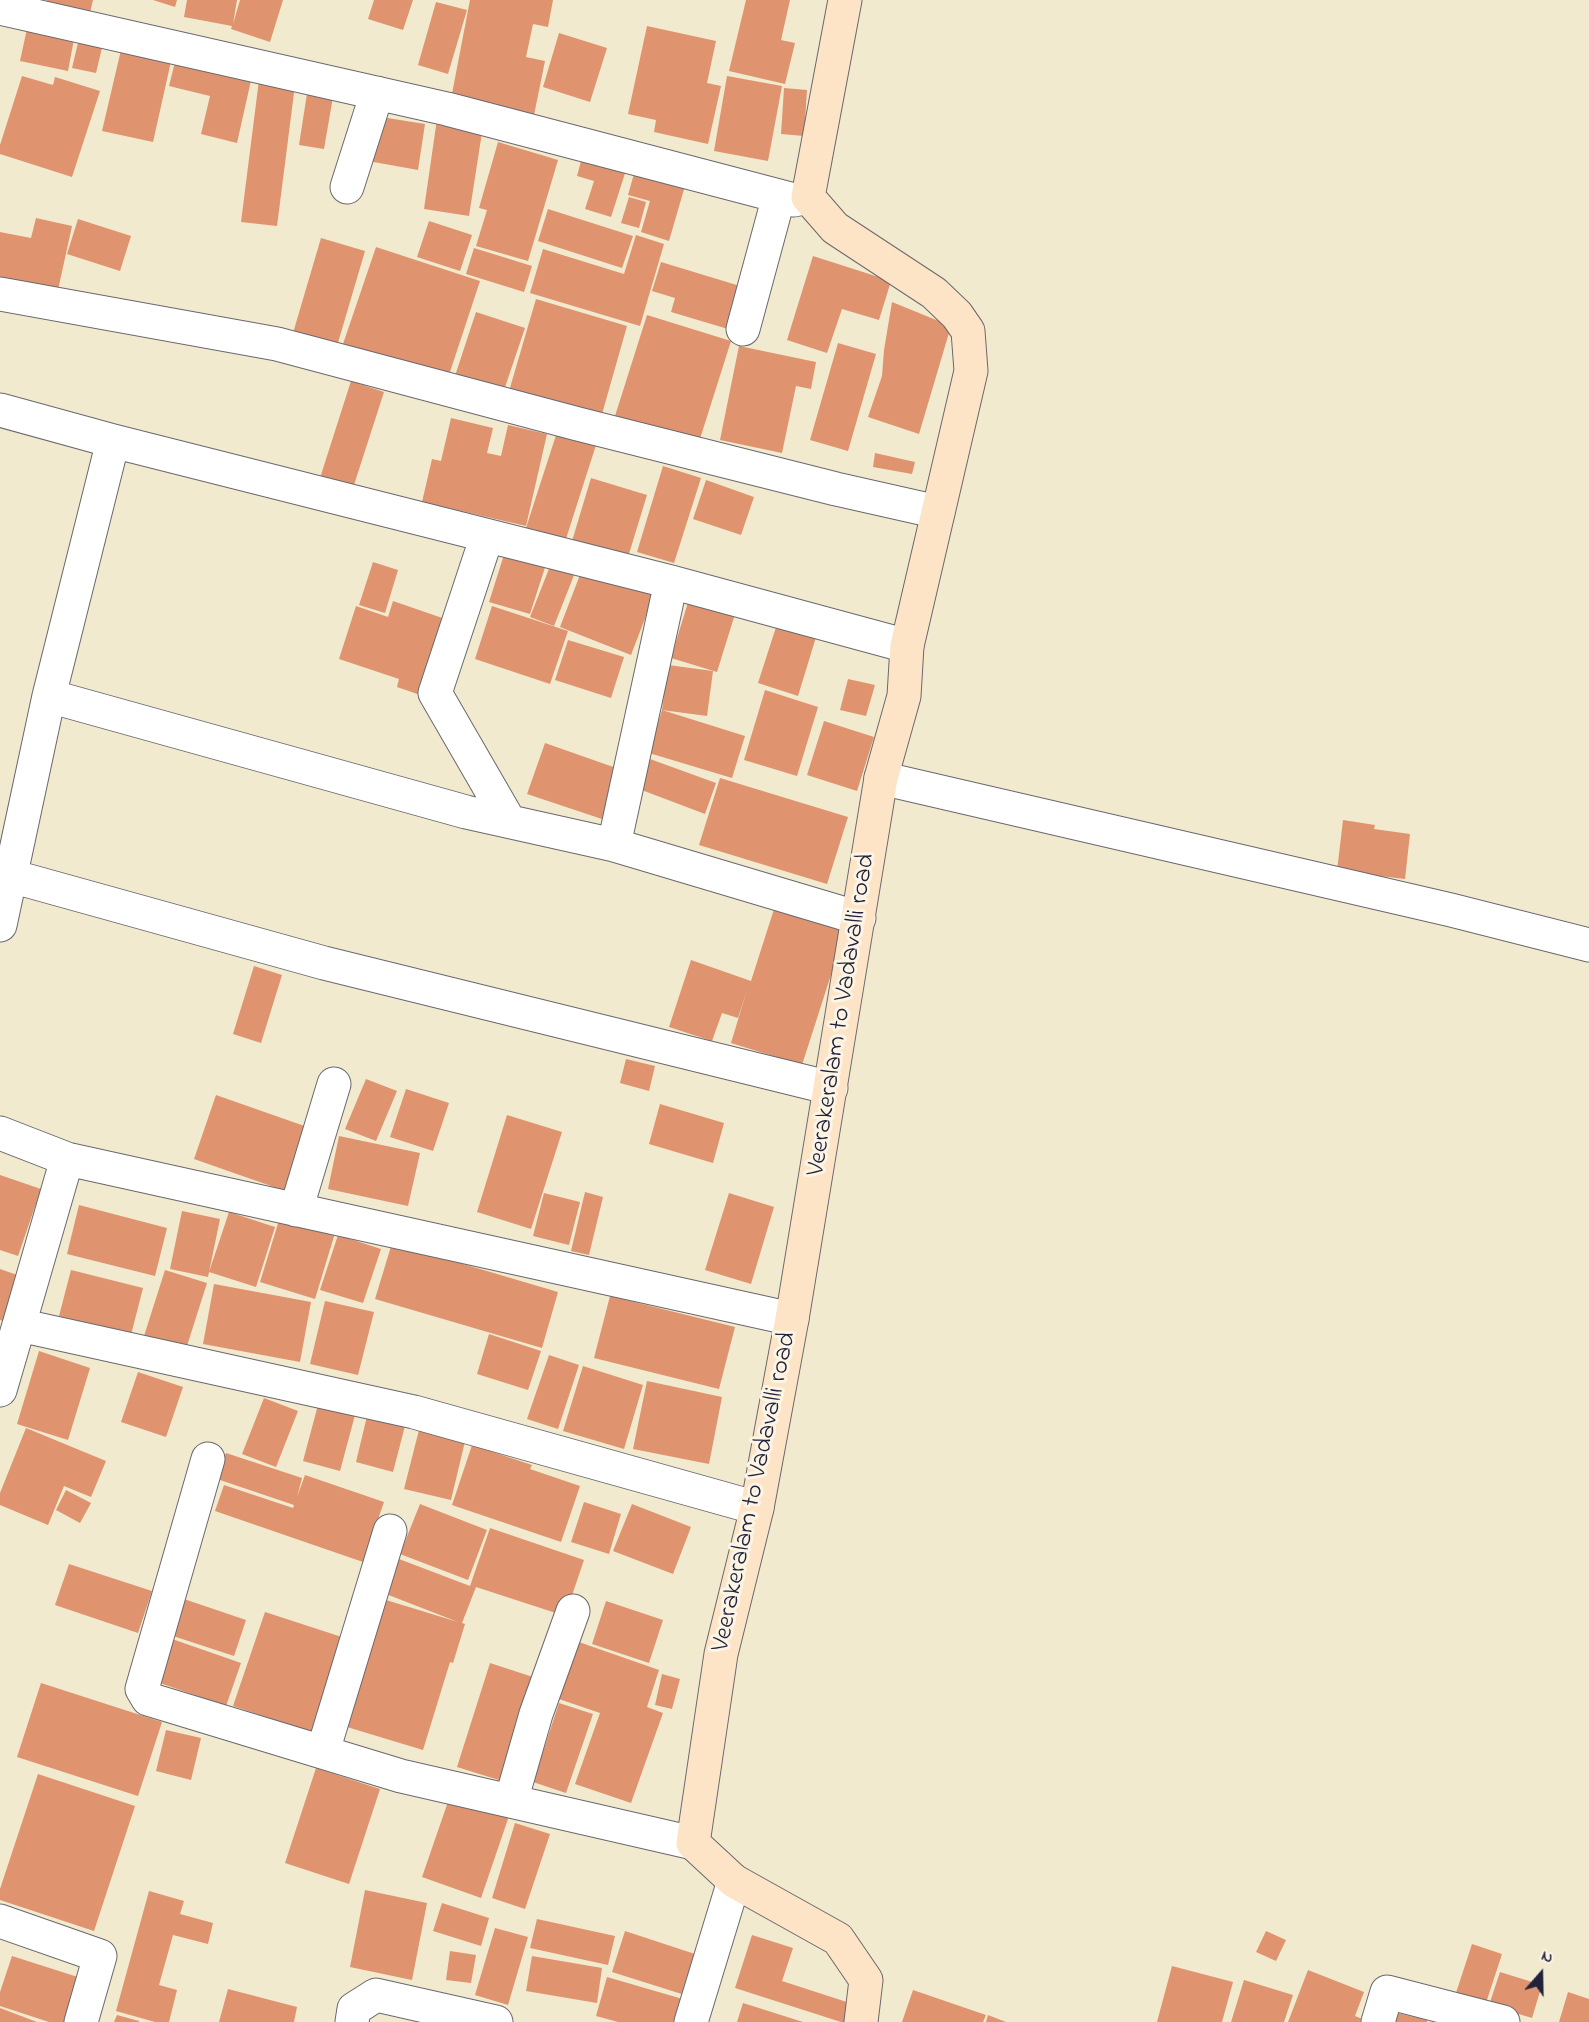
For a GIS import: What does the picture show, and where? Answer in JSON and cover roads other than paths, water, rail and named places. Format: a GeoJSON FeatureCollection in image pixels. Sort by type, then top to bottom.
{"type":"FeatureCollection","features":[{"type":"Feature","properties":{"kind":"street"},"geometry":{"type":"LineString","coordinates":[[742,329],[793,197],[845,0]]}},
{"type":"Feature","properties":{"kind":"street"},"geometry":{"type":"LineString","coordinates":[[0,8],[447,109],[793,197]]}},
{"type":"Feature","properties":{"kind":"street"},"geometry":{"type":"LineString","coordinates":[[347,188],[377,93]]}},
{"type":"Feature","properties":{"kind":"street","name":"Veerakeralam to Vadavalli road"},"geometry":{"type":"LineString","coordinates":[[693,1843],[721,1654],[757,1508],[792,1319],[881,778],[904,696],[907,646],[971,371],[968,331],[957,315],[934,293],[835,228],[793,197]]}},
{"type":"Feature","properties":{"kind":"street"},"geometry":{"type":"LineString","coordinates":[[0,294],[277,345],[601,430],[938,512]]}},
{"type":"Feature","properties":{"kind":"street"},"geometry":{"type":"LineString","coordinates":[[0,410],[112,441],[671,582],[907,646]]}},
{"type":"Feature","properties":{"kind":"street"},"geometry":{"type":"LineString","coordinates":[[0,925],[50,696],[112,441]]}},
{"type":"Feature","properties":{"kind":"street"},"geometry":{"type":"LineString","coordinates":[[487,536],[435,693],[508,821]]}},
{"type":"Feature","properties":{"kind":"street"},"geometry":{"type":"LineString","coordinates":[[614,845],[671,582]]}},
{"type":"Feature","properties":{"kind":"street"},"geometry":{"type":"LineString","coordinates":[[50,696],[466,812],[614,845],[859,918]]}},
{"type":"Feature","properties":{"kind":"street"},"geometry":{"type":"LineString","coordinates":[[881,778],[1450,910],[1589,945]]}},
{"type":"Feature","properties":{"kind":"street"},"geometry":{"type":"LineString","coordinates":[[10,876],[324,963],[831,1088]]}},
{"type":"Feature","properties":{"kind":"street"},"geometry":{"type":"LineString","coordinates":[[296,1210],[334,1084]]}},
{"type":"Feature","properties":{"kind":"street"},"geometry":{"type":"LineString","coordinates":[[0,1132],[66,1159],[792,1319]]}},
{"type":"Feature","properties":{"kind":"street"},"geometry":{"type":"LineString","coordinates":[[0,1390],[66,1159]]}},
{"type":"Feature","properties":{"kind":"street"},"geometry":{"type":"LineString","coordinates":[[19,1325],[414,1412],[757,1508]]}},
{"type":"Feature","properties":{"kind":"street"},"geometry":{"type":"LineString","coordinates":[[208,1459],[142,1689],[148,1699],[401,1776],[693,1843],[734,1881],[838,1939],[866,1980],[861,2022]]}},
{"type":"Feature","properties":{"kind":"street"},"geometry":{"type":"LineString","coordinates":[[324,1751],[390,1532]]}},
{"type":"Feature","properties":{"kind":"street"},"geometry":{"type":"LineString","coordinates":[[511,1801],[536,1714],[573,1611]]}},
{"type":"Feature","properties":{"kind":"street"},"geometry":{"type":"LineString","coordinates":[[691,2022],[734,1881]]}},
{"type":"Feature","properties":{"kind":"street"},"geometry":{"type":"LineString","coordinates":[[0,1921],[100,1956],[81,2022]]}},
{"type":"Feature","properties":{"kind":"street"},"geometry":{"type":"LineString","coordinates":[[1378,2022],[1387,1992],[1503,2022]]}},
{"type":"Feature","properties":{"kind":"street"},"geometry":{"type":"LineString","coordinates":[[352,2022],[354,2009],[376,1995],[496,2022]]}}]}
